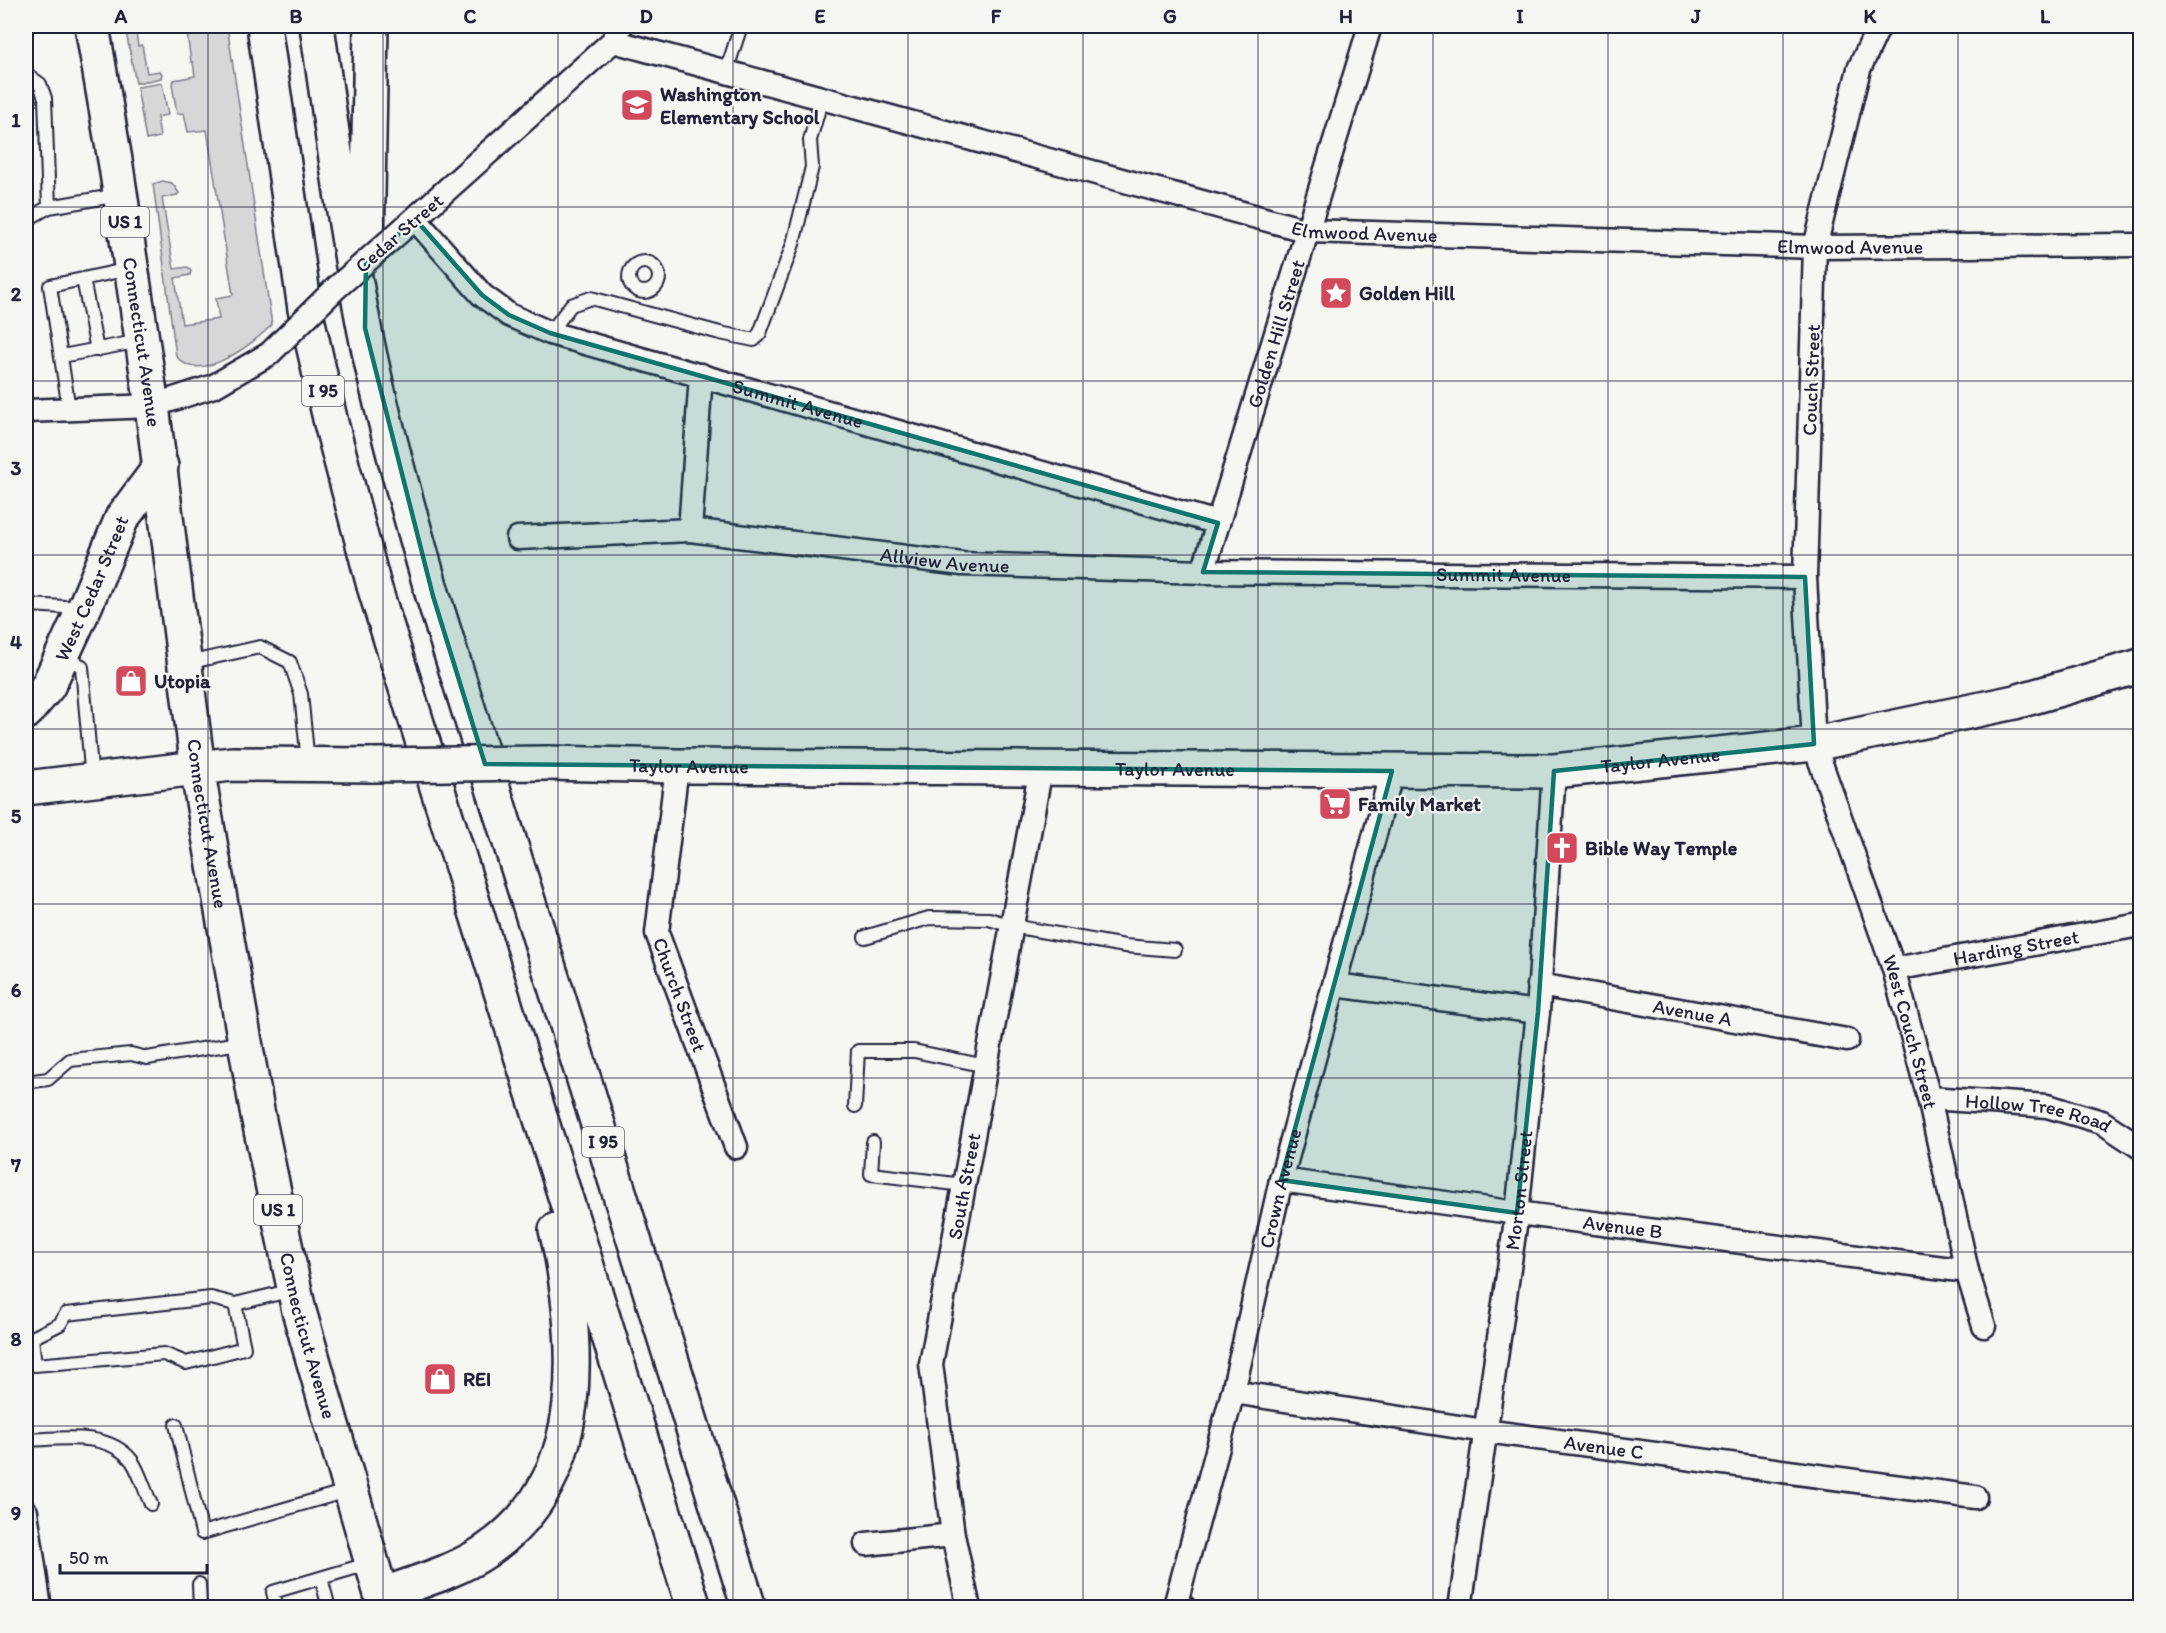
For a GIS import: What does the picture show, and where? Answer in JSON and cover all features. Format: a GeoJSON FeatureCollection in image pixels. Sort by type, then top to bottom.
{"type":"FeatureCollection","features":[{"type":"Feature","properties":{"kind":"main road","name":"Connecticut Avenue"},"geometry":{"type":"LineString","coordinates":[[92,26],[121,194],[152,406],[198,767],[258,1116],[295,1290],[383,1601]]}},
{"type":"Feature","properties":{"kind":"main road","name":"I 95"},"geometry":{"type":"LineString","coordinates":[[264,26],[305,309],[330,423],[374,586],[694,1608]]}},
{"type":"Feature","properties":{"kind":"main road","name":"I 95"},"geometry":{"type":"LineString","coordinates":[[317,26],[364,328],[398,470],[433,596],[749,1608]]}},
{"type":"Feature","properties":{"kind":"main road"},"geometry":{"type":"LineString","coordinates":[[364,328],[371,26]]}},
{"type":"Feature","properties":{"kind":"main road","name":"West Cedar Street"},"geometry":{"type":"LineString","coordinates":[[29,703],[48,686],[84,609],[122,518],[160,466]]}},
{"type":"Feature","properties":{"kind":"main road","name":"Taylor Avenue"},"geometry":{"type":"LineString","coordinates":[[26,788],[198,767],[308,763],[1554,771],[1814,744],[2015,702],[2140,666]]}},
{"type":"Feature","properties":{"kind":"main road"},"geometry":{"type":"LineString","coordinates":[[383,1601],[468,1562],[508,1534],[529,1513],[551,1474],[564,1442],[574,1379],[573,1342],[564,1261],[458,857]]}},
{"type":"Feature","properties":{"kind":"main road"},"geometry":{"type":"LineString","coordinates":[[639,1256],[769,1608]]}},
{"type":"Feature","properties":{"kind":"street","name":"Golden Hill Street"},"geometry":{"type":"LineString","coordinates":[[1203,572],[1370,26]]}},
{"type":"Feature","properties":{"kind":"street","name":"Couch Street"},"geometry":{"type":"LineString","coordinates":[[1814,744],[1805,577],[1815,247],[1859,69],[1879,26]]}},
{"type":"Feature","properties":{"kind":"street","name":"Elmwood Avenue"},"geometry":{"type":"LineString","coordinates":[[617,33],[726,72],[1308,231],[1815,247],[2140,245]]}},
{"type":"Feature","properties":{"kind":"street","name":"Cedar Street"},"geometry":{"type":"LineString","coordinates":[[26,411],[152,406],[214,386],[269,354],[336,288],[410,224],[617,33]]}},
{"type":"Feature","properties":{"kind":"street","name":"Summit Avenue"},"geometry":{"type":"LineString","coordinates":[[410,224],[482,295],[509,315],[550,333],[1218,523]]}},
{"type":"Feature","properties":{"kind":"street"},"geometry":{"type":"LineString","coordinates":[[690,530],[701,375]]}},
{"type":"Feature","properties":{"kind":"street","name":"Allview Avenue"},"geometry":{"type":"LineString","coordinates":[[518,538],[690,530],[962,564],[1203,572]]}},
{"type":"Feature","properties":{"kind":"street","name":"Summit Avenue"},"geometry":{"type":"LineString","coordinates":[[1203,572],[1805,577]]}},
{"type":"Feature","properties":{"kind":"street","name":"West Couch Street"},"geometry":{"type":"LineString","coordinates":[[1814,744],[1894,969],[1929,1098],[1967,1271],[1984,1326]]}},
{"type":"Feature","properties":{"kind":"street","name":"Church Street"},"geometry":{"type":"LineString","coordinates":[[677,766],[657,933],[736,1147]]}},
{"type":"Feature","properties":{"kind":"street","name":"South Street"},"geometry":{"type":"LineString","coordinates":[[969,1608],[953,1535],[931,1364],[1041,768]]}},
{"type":"Feature","properties":{"kind":"street","name":"Crown Avenue"},"geometry":{"type":"LineString","coordinates":[[1180,1607],[1233,1392],[1281,1180],[1392,771]]}},
{"type":"Feature","properties":{"kind":"street","name":"Morton Street"},"geometry":{"type":"LineString","coordinates":[[1460,1608],[1517,1213],[1538,1012],[1554,771]]}},
{"type":"Feature","properties":{"kind":"street","name":"Harding Street"},"geometry":{"type":"LineString","coordinates":[[1894,969],[2140,925]]}},
{"type":"Feature","properties":{"kind":"street"},"geometry":{"type":"LineString","coordinates":[[1335,985],[1538,1012]]}},
{"type":"Feature","properties":{"kind":"street","name":"Avenue A"},"geometry":{"type":"LineString","coordinates":[[1539,985],[1847,1040]]}},
{"type":"Feature","properties":{"kind":"street","name":"Hollow Tree Road"},"geometry":{"type":"LineString","coordinates":[[1929,1098],[2047,1106],[2102,1122],[2140,1147]]}},
{"type":"Feature","properties":{"kind":"street","name":"Avenue B"},"geometry":{"type":"LineString","coordinates":[[1281,1180],[1967,1271]]}},
{"type":"Feature","properties":{"kind":"street","name":"Avenue C"},"geometry":{"type":"LineString","coordinates":[[1233,1392],[1485,1431],[1975,1497]]}},
{"type":"Feature","properties":{"kind":"street"},"geometry":{"type":"LineString","coordinates":[[26,1512],[40,1608]]}},
{"type":"Feature","properties":{"kind":"street"},"geometry":{"type":"LineString","coordinates":[[866,1544],[953,1535]]}},
{"type":"Feature","properties":{"kind":"lane"},"geometry":{"type":"LineString","coordinates":[[726,72],[741,26]]}},
{"type":"Feature","properties":{"kind":"lane"},"geometry":{"type":"LineString","coordinates":[[26,74],[40,84],[45,98],[49,207]]}},
{"type":"Feature","properties":{"kind":"lane"},"geometry":{"type":"LineString","coordinates":[[550,333],[571,305],[591,298],[754,340],[760,333],[796,233],[812,167],[810,140],[822,98]]}},
{"type":"Feature","properties":{"kind":"lane"},"geometry":{"type":"LineString","coordinates":[[26,220],[49,207],[121,194]]}},
{"type":"Feature","properties":{"kind":"lane"},"geometry":{"type":"LineString","coordinates":[[69,409],[50,286],[132,268]]}},
{"type":"Feature","properties":{"kind":"lane"},"geometry":{"type":"LineString","coordinates":[[83,279],[96,350]]}},
{"type":"Feature","properties":{"kind":"lane"},"geometry":{"type":"LineString","coordinates":[[634,310],[639,291]]}},
{"type":"Feature","properties":{"kind":"lane"},"geometry":{"type":"LineString","coordinates":[[62,356],[142,340]]}},
{"type":"Feature","properties":{"kind":"lane"},"geometry":{"type":"LineString","coordinates":[[28,605],[84,609]]}},
{"type":"Feature","properties":{"kind":"lane"},"geometry":{"type":"LineString","coordinates":[[185,663],[260,647],[290,662],[302,694],[308,763]]}},
{"type":"Feature","properties":{"kind":"lane"},"geometry":{"type":"LineString","coordinates":[[64,652],[82,667],[92,781]]}},
{"type":"Feature","properties":{"kind":"lane"},"geometry":{"type":"LineString","coordinates":[[865,937],[929,918],[989,919],[1012,926],[1125,946],[1175,950]]}},
{"type":"Feature","properties":{"kind":"lane"},"geometry":{"type":"LineString","coordinates":[[26,1082],[48,1079],[70,1060],[131,1054],[147,1058],[246,1042]]}},
{"type":"Feature","properties":{"kind":"lane"},"geometry":{"type":"LineString","coordinates":[[855,1106],[858,1051],[914,1051],[986,1065]]}},
{"type":"Feature","properties":{"kind":"lane"},"geometry":{"type":"LineString","coordinates":[[873,1142],[871,1174],[964,1185]]}},
{"type":"Feature","properties":{"kind":"lane"},"geometry":{"type":"LineString","coordinates":[[234,1304],[244,1348],[186,1363],[164,1354],[35,1365],[32,1338],[60,1324],[66,1314],[211,1298],[234,1304],[295,1290]]}},
{"type":"Feature","properties":{"kind":"lane"},"geometry":{"type":"LineString","coordinates":[[176,1425],[202,1533],[351,1490]]}},
{"type":"Feature","properties":{"kind":"lane"},"geometry":{"type":"LineString","coordinates":[[26,1440],[84,1439],[103,1442],[120,1451],[132,1462],[151,1504]]}},
{"type":"Feature","properties":{"kind":"lane"},"geometry":{"type":"LineString","coordinates":[[277,1608],[273,1592],[372,1563]]}},
{"type":"Feature","properties":{"kind":"lane"},"geometry":{"type":"LineString","coordinates":[[321,1578],[329,1608]]}},
{"type":"Feature","properties":{"kind":"lane"},"geometry":{"type":"LineString","coordinates":[[199,1584],[200,1608]]}},
{"type":"Feature","properties":{"kind":"highlighted area"},"geometry":{"type":"Polygon","coordinates":[[[416,220],[482,295],[509,315],[550,333],[1218,523],[1203,572],[1805,577],[1814,744],[1554,771],[1538,1012],[1517,1213],[1281,1180],[1392,771],[485,764],[433,596],[365,328],[366,261],[416,220]]]}},
{"type":"Feature","properties":{"kind":"shaded area"},"geometry":{"type":"Polygon","coordinates":[[[135,26],[138,46],[142,45],[147,73],[160,71],[161,78],[136,83],[125,27],[135,26]]]}},
{"type":"Feature","properties":{"kind":"shaded area"},"geometry":{"type":"Polygon","coordinates":[[[186,26],[227,26],[272,325],[226,359],[198,367],[186,364],[176,356],[153,184],[163,181],[172,183],[179,193],[162,198],[174,269],[188,267],[191,271],[190,275],[175,278],[182,324],[219,319],[216,298],[233,295],[207,130],[188,132],[184,113],[177,114],[172,84],[174,80],[195,76],[186,26]]]}},
{"type":"Feature","properties":{"kind":"shaded area"},"geometry":{"type":"Polygon","coordinates":[[[162,83],[168,115],[157,117],[160,137],[146,140],[137,87],[162,83]]]}},
{"type":"Feature","properties":{"kind":"place","name":"Washington Elementary School"},"geometry":{"type":"Point","coordinates":[637,105]}},
{"type":"Feature","properties":{"kind":"place","name":"Golden Hill"},"geometry":{"type":"Point","coordinates":[1336,293]}},
{"type":"Feature","properties":{"kind":"place","name":"Utopia"},"geometry":{"type":"Point","coordinates":[131,681]}},
{"type":"Feature","properties":{"kind":"place","name":"Family Market"},"geometry":{"type":"Point","coordinates":[1335,804]}},
{"type":"Feature","properties":{"kind":"place","name":"Bible Way Temple"},"geometry":{"type":"Point","coordinates":[1562,848]}},
{"type":"Feature","properties":{"kind":"place","name":"REI"},"geometry":{"type":"Point","coordinates":[440,1379]}}]}
